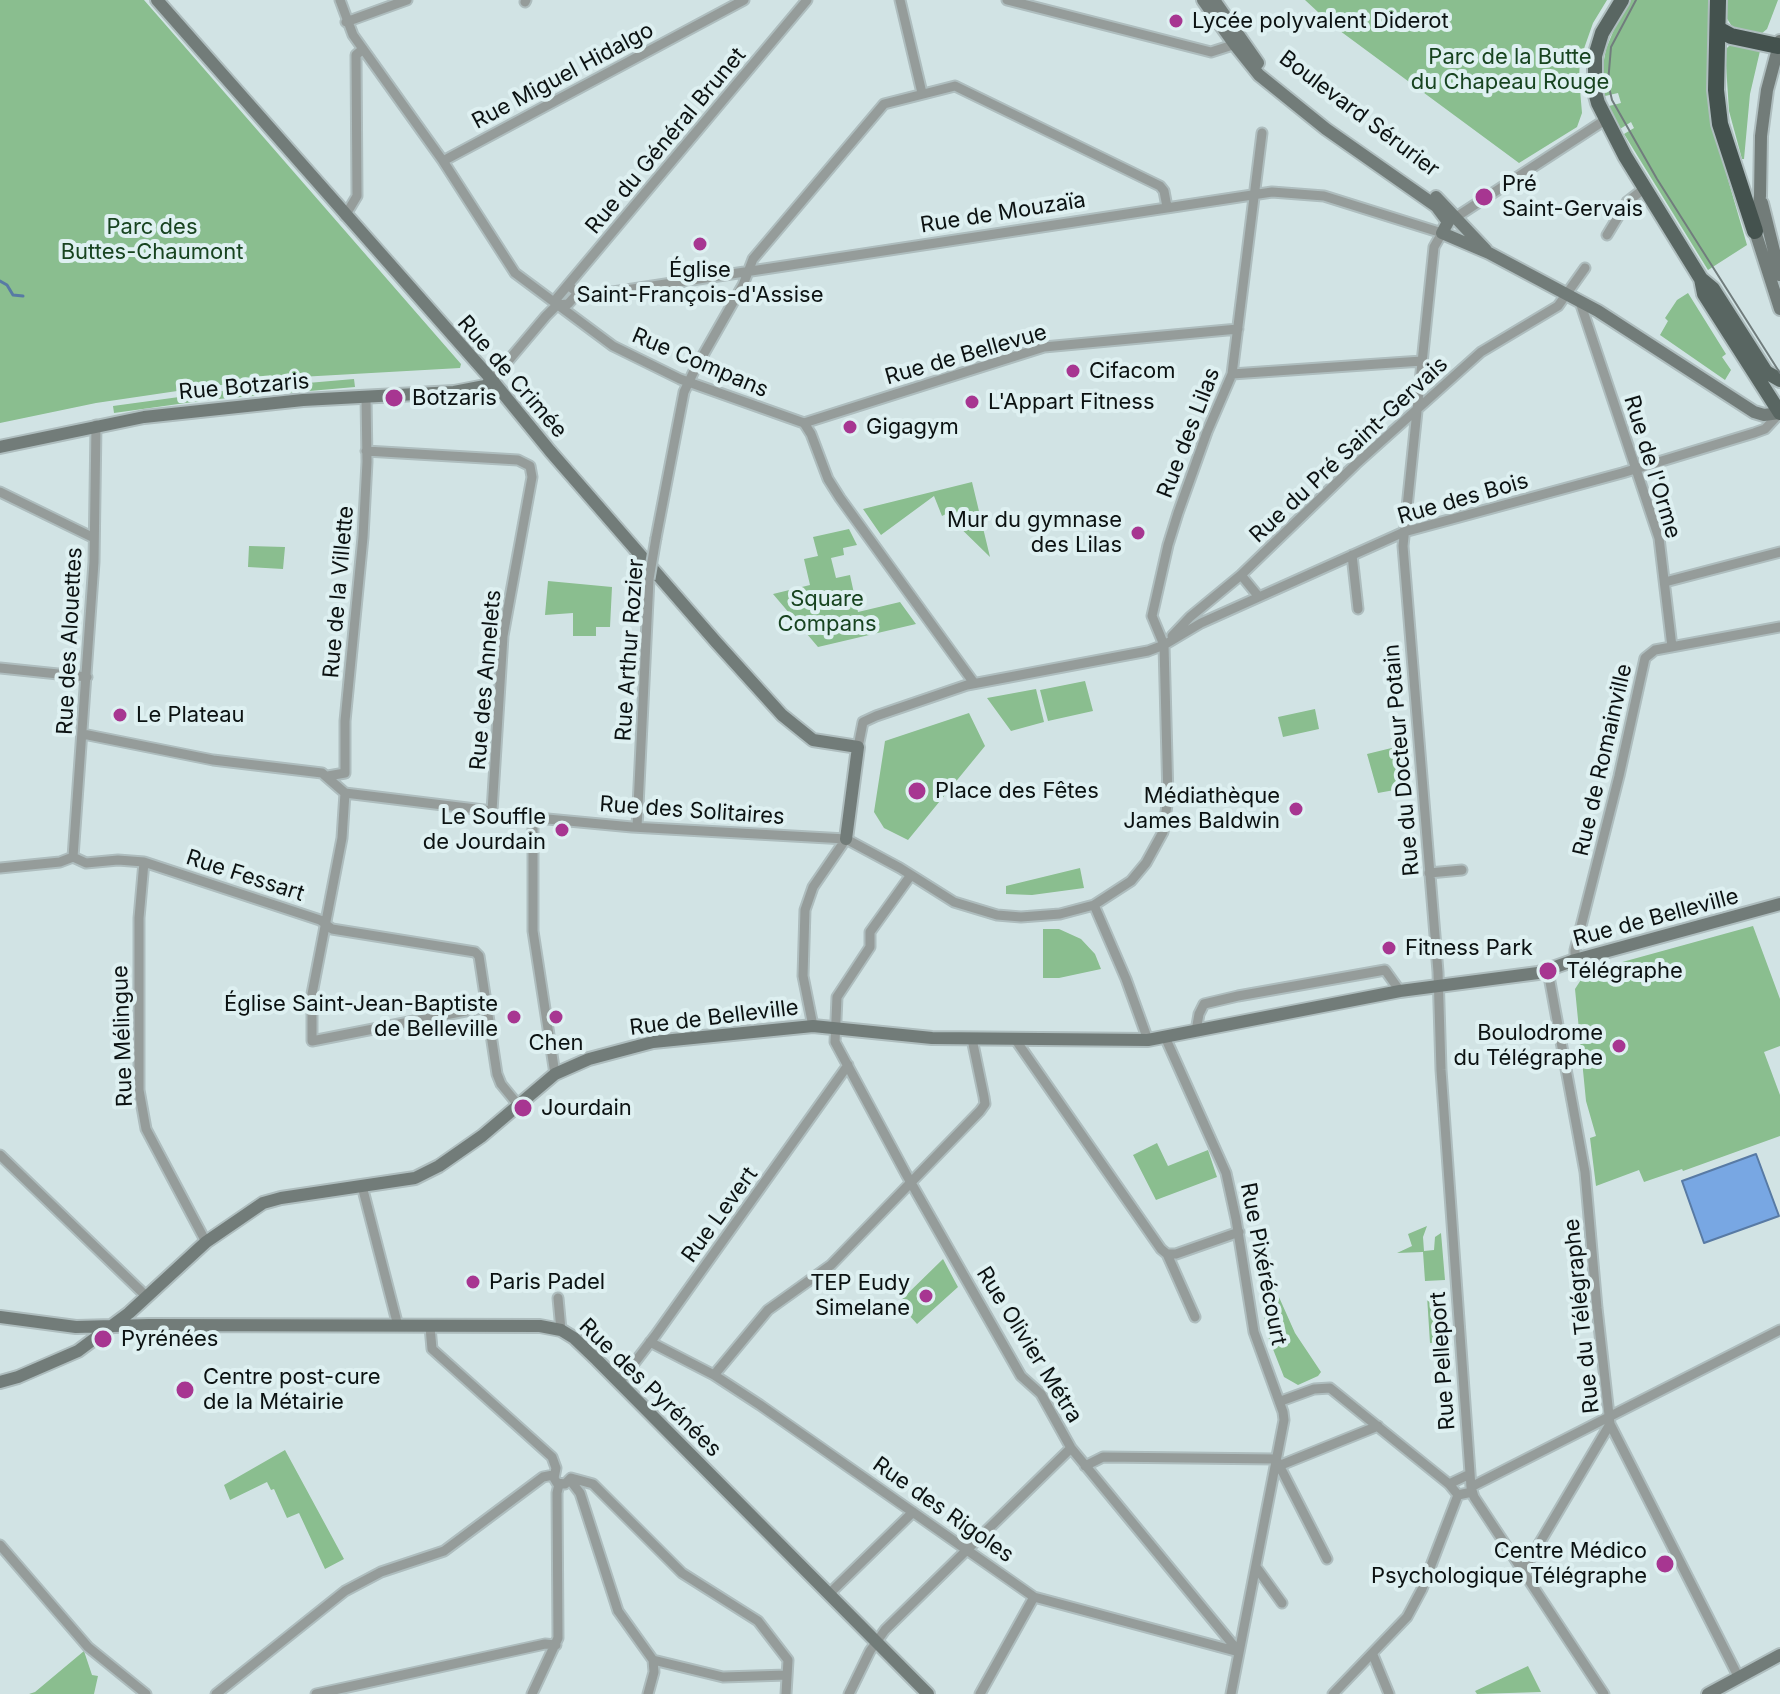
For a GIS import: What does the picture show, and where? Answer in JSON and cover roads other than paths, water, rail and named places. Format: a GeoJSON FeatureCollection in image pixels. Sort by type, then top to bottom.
{"type":"FeatureCollection","features":[{"type":"Feature","properties":{"kind":"highway"},"geometry":{"type":"LineString","coordinates":[[1718,0],[1716,90],[1720,124],[1755,231]]}},
{"type":"Feature","properties":{"kind":"highway"},"geometry":{"type":"LineString","coordinates":[[1718,29],[1731,36],[1779,43]]}},
{"type":"Feature","properties":{"kind":"main road"},"geometry":{"type":"LineString","coordinates":[[1622,0],[1602,33],[1595,56],[1595,92],[1605,120],[1701,279],[1713,289],[1766,372],[1780,380]]}},
{"type":"Feature","properties":{"kind":"main road"},"geometry":{"type":"LineString","coordinates":[[1701,279],[1704,294],[1780,413]]}},
{"type":"Feature","properties":{"kind":"street","name":"Rue de Crimée"},"geometry":{"type":"LineString","coordinates":[[157,0],[782,715],[813,740],[858,747]]}},
{"type":"Feature","properties":{"kind":"street","name":"Rue Compans"},"geometry":{"type":"LineString","coordinates":[[340,0],[346,22],[363,49],[443,161],[515,273],[613,346],[689,382],[804,423]]}},
{"type":"Feature","properties":{"kind":"street"},"geometry":{"type":"LineString","coordinates":[[346,22],[407,0]]}},
{"type":"Feature","properties":{"kind":"street","name":"Rue Miguel Hidalgo"},"geometry":{"type":"LineString","coordinates":[[443,161],[744,0]]}},
{"type":"Feature","properties":{"kind":"street","name":"Rue du Général Brunet"},"geometry":{"type":"LineString","coordinates":[[492,380],[807,0]]}},
{"type":"Feature","properties":{"kind":"street"},"geometry":{"type":"LineString","coordinates":[[900,0],[922,93]]}},
{"type":"Feature","properties":{"kind":"street"},"geometry":{"type":"LineString","coordinates":[[1007,0],[1211,52],[1239,44]]}},
{"type":"Feature","properties":{"kind":"street","name":"Boulevard Sérurier"},"geometry":{"type":"LineString","coordinates":[[1203,0],[1239,44],[1271,75],[1319,114],[1442,201],[1449,224],[1489,253],[1567,294],[1754,412],[1764,415],[1780,413]]}},
{"type":"Feature","properties":{"kind":"street","name":"Boulevard Sérurier"},"geometry":{"type":"LineString","coordinates":[[1214,0],[1239,44]]}},
{"type":"Feature","properties":{"kind":"street"},"geometry":{"type":"LineString","coordinates":[[1779,43],[1767,90],[1761,136],[1760,196],[1755,231],[1780,309]]}},
{"type":"Feature","properties":{"kind":"street"},"geometry":{"type":"LineString","coordinates":[[345,216],[357,196],[356,55],[363,49]]}},
{"type":"Feature","properties":{"kind":"street","name":"Rue Arthur Rozier"},"geometry":{"type":"LineString","coordinates":[[637,827],[649,579],[684,392],[753,259],[884,104],[955,86],[1160,186],[1167,207]]}},
{"type":"Feature","properties":{"kind":"street"},"geometry":{"type":"LineString","coordinates":[[1449,224],[1605,120]]}},
{"type":"Feature","properties":{"kind":"street","name":"Rue des Lilas"},"geometry":{"type":"LineString","coordinates":[[846,839],[954,902],[997,915],[1047,916],[1094,905],[1131,881],[1155,850],[1163,832],[1168,798],[1164,645],[1152,616],[1168,545],[1207,432],[1232,374],[1262,133]]}},
{"type":"Feature","properties":{"kind":"street"},"geometry":{"type":"LineString","coordinates":[[1607,235],[1627,202],[1645,188]]}},
{"type":"Feature","properties":{"kind":"street","name":"Rue de Mouzaïa"},"geometry":{"type":"LineString","coordinates":[[578,293],[593,295],[1254,194],[1324,196],[1449,224]]}},
{"type":"Feature","properties":{"kind":"street"},"geometry":{"type":"LineString","coordinates":[[1760,196],[1780,275]]}},
{"type":"Feature","properties":{"kind":"street","name":"Boulevard Sérurier"},"geometry":{"type":"LineString","coordinates":[[1449,224],[1489,253]]}},
{"type":"Feature","properties":{"kind":"street","name":"Rue du Docteur Potain"},"geometry":{"type":"LineString","coordinates":[[1437,985],[1403,546],[1434,247],[1449,224]]}},
{"type":"Feature","properties":{"kind":"street","name":"Rue du Pré Saint-Gervais"},"geometry":{"type":"LineString","coordinates":[[1164,645],[1190,617],[1241,575],[1356,464],[1481,352],[1547,314],[1567,294],[1585,268]]}},
{"type":"Feature","properties":{"kind":"street"},"geometry":{"type":"LineString","coordinates":[[568,285],[578,293]]}},
{"type":"Feature","properties":{"kind":"street","name":"Rue du Général Brunet"},"geometry":{"type":"LineString","coordinates":[[557,305],[568,304],[578,293]]}},
{"type":"Feature","properties":{"kind":"street","name":"Rue de l'Orme"},"geometry":{"type":"LineString","coordinates":[[1580,302],[1659,538],[1672,647]]}},
{"type":"Feature","properties":{"kind":"street","name":"Rue de Bellevue"},"geometry":{"type":"LineString","coordinates":[[804,423],[1044,347],[1238,329]]}},
{"type":"Feature","properties":{"kind":"street"},"geometry":{"type":"LineString","coordinates":[[1232,374],[1422,361]]}},
{"type":"Feature","properties":{"kind":"street","name":"Rue Botzaris"},"geometry":{"type":"LineString","coordinates":[[0,447],[96,425],[203,409],[454,392],[485,386],[492,380]]}},
{"type":"Feature","properties":{"kind":"street","name":"Rue de la Villette"},"geometry":{"type":"LineString","coordinates":[[328,776],[345,773],[345,721],[362,550],[366,397]]}},
{"type":"Feature","properties":{"kind":"street","name":"Rue des Bois"},"geometry":{"type":"LineString","coordinates":[[974,683],[1138,654],[1164,645],[1201,623],[1404,532],[1635,469],[1760,431],[1780,413]]}},
{"type":"Feature","properties":{"kind":"street"},"geometry":{"type":"LineString","coordinates":[[804,423],[828,479],[840,498],[974,683],[863,722],[846,839],[813,887],[805,910],[803,976],[813,1026]]}},
{"type":"Feature","properties":{"kind":"street","name":"Rue des Alouettes"},"geometry":{"type":"LineString","coordinates":[[73,857],[87,677],[96,425]]}},
{"type":"Feature","properties":{"kind":"street","name":"Rue des Annelets"},"geometry":{"type":"LineString","coordinates":[[345,793],[492,811],[503,636],[532,477],[530,466],[524,461],[366,451]]}},
{"type":"Feature","properties":{"kind":"street"},"geometry":{"type":"LineString","coordinates":[[0,492],[94,538]]}},
{"type":"Feature","properties":{"kind":"street"},"geometry":{"type":"LineString","coordinates":[[1665,582],[1780,552]]}},
{"type":"Feature","properties":{"kind":"street"},"geometry":{"type":"LineString","coordinates":[[1352,555],[1357,577],[1358,609]]}},
{"type":"Feature","properties":{"kind":"street"},"geometry":{"type":"LineString","coordinates":[[1241,575],[1259,597]]}},
{"type":"Feature","properties":{"kind":"street","name":"Rue de Romainville"},"geometry":{"type":"LineString","coordinates":[[1575,960],[1622,765],[1642,663],[1655,650],[1780,627]]}},
{"type":"Feature","properties":{"kind":"street"},"geometry":{"type":"LineString","coordinates":[[0,668],[87,677]]}},
{"type":"Feature","properties":{"kind":"street"},"geometry":{"type":"LineString","coordinates":[[83,734],[213,760],[319,772],[328,776],[345,793],[342,838],[312,994],[312,1041],[486,1007],[497,1074],[519,1106]]}},
{"type":"Feature","properties":{"kind":"street","name":"Rue des Solitaires"},"geometry":{"type":"LineString","coordinates":[[555,1074],[533,931],[533,826],[537,818],[846,839]]}},
{"type":"Feature","properties":{"kind":"street","name":"Rue Fessart"},"geometry":{"type":"LineString","coordinates":[[0,868],[60,862],[73,857],[86,863],[118,860],[144,862],[332,929],[478,953],[486,1007]]}},
{"type":"Feature","properties":{"kind":"street","name":"Rue Mélingue"},"geometry":{"type":"LineString","coordinates":[[144,862],[139,918],[139,1090],[146,1129],[206,1242]]}},
{"type":"Feature","properties":{"kind":"street"},"geometry":{"type":"LineString","coordinates":[[1429,873],[1462,870]]}},
{"type":"Feature","properties":{"kind":"street"},"geometry":{"type":"LineString","coordinates":[[835,1028],[837,997],[870,947],[870,932],[911,875]]}},
{"type":"Feature","properties":{"kind":"street","name":"Rue de Belleville"},"geometry":{"type":"LineString","coordinates":[[0,1382],[78,1351],[129,1313],[206,1242],[263,1203],[415,1178],[439,1166],[482,1136],[555,1074],[589,1059],[653,1042],[813,1026],[932,1038],[1148,1040],[1400,991],[1548,971],[1575,960],[1780,904]]}},
{"type":"Feature","properties":{"kind":"street"},"geometry":{"type":"LineString","coordinates":[[1094,905],[1148,1040]]}},
{"type":"Feature","properties":{"kind":"street"},"geometry":{"type":"LineString","coordinates":[[1196,1031],[1204,1004],[1238,996],[1385,970],[1400,991]]}},
{"type":"Feature","properties":{"kind":"street","name":"Rue du Télégraphe"},"geometry":{"type":"LineString","coordinates":[[1548,971],[1585,1172],[1610,1420],[1739,1678]]}},
{"type":"Feature","properties":{"kind":"street","name":"Rue Pelleport"},"geometry":{"type":"LineString","coordinates":[[1437,985],[1471,1489],[1604,1694]]}},
{"type":"Feature","properties":{"kind":"street","name":"Rue Olivier Métra"},"geometry":{"type":"LineString","coordinates":[[835,1028],[835,1042],[911,1184],[1021,1376],[1041,1394],[1071,1448],[1085,1466],[1239,1652]]}},
{"type":"Feature","properties":{"kind":"street","name":"Rue Pixérécourt"},"geometry":{"type":"LineString","coordinates":[[1165,1037],[1226,1173],[1239,1232],[1254,1332],[1281,1401],[1284,1420],[1279,1462],[1231,1694]]}},
{"type":"Feature","properties":{"kind":"street"},"geometry":{"type":"LineString","coordinates":[[714,1375],[768,1310],[831,1265],[985,1104],[972,1039]]}},
{"type":"Feature","properties":{"kind":"street"},"geometry":{"type":"LineString","coordinates":[[1015,1039],[1167,1254],[1195,1317]]}},
{"type":"Feature","properties":{"kind":"street","name":"Rue Levert"},"geometry":{"type":"LineString","coordinates":[[619,1383],[848,1065]]}},
{"type":"Feature","properties":{"kind":"street"},"geometry":{"type":"LineString","coordinates":[[0,1155],[146,1296]]}},
{"type":"Feature","properties":{"kind":"street"},"geometry":{"type":"LineString","coordinates":[[362,1186],[398,1326]]}},
{"type":"Feature","properties":{"kind":"street"},"geometry":{"type":"LineString","coordinates":[[1167,1254],[1176,1254],[1239,1232]]}},
{"type":"Feature","properties":{"kind":"street"},"geometry":{"type":"LineString","coordinates":[[558,1298],[561,1330]]}},
{"type":"Feature","properties":{"kind":"street","name":"Rue des Pyrénées"},"geometry":{"type":"LineString","coordinates":[[0,1317],[33,1323],[108,1327],[540,1326],[561,1330],[574,1338],[928,1694]]}},
{"type":"Feature","properties":{"kind":"street"},"geometry":{"type":"LineString","coordinates":[[430,1327],[432,1349],[549,1454],[556,1476],[559,1630],[556,1645],[532,1694]]}},
{"type":"Feature","properties":{"kind":"street"},"geometry":{"type":"LineString","coordinates":[[1333,1694],[1407,1617],[1422,1589],[1458,1495],[1610,1420],[1780,1330]]}},
{"type":"Feature","properties":{"kind":"street","name":"Rue des Rigoles"},"geometry":{"type":"LineString","coordinates":[[650,1342],[714,1375],[1034,1597],[1239,1652]]}},
{"type":"Feature","properties":{"kind":"street"},"geometry":{"type":"LineString","coordinates":[[1281,1401],[1314,1389],[1330,1388],[1449,1484],[1458,1495]]}},
{"type":"Feature","properties":{"kind":"street"},"geometry":{"type":"LineString","coordinates":[[1523,1571],[1610,1420]]}},
{"type":"Feature","properties":{"kind":"street"},"geometry":{"type":"LineString","coordinates":[[1085,1466],[1103,1457],[1279,1462],[1378,1426]]}},
{"type":"Feature","properties":{"kind":"street"},"geometry":{"type":"LineString","coordinates":[[849,1694],[877,1641],[967,1548],[1071,1448]]}},
{"type":"Feature","properties":{"kind":"street"},"geometry":{"type":"LineString","coordinates":[[1279,1462],[1327,1559]]}},
{"type":"Feature","properties":{"kind":"street"},"geometry":{"type":"LineString","coordinates":[[1449,1484],[1470,1474]]}},
{"type":"Feature","properties":{"kind":"street"},"geometry":{"type":"LineString","coordinates":[[216,1694],[345,1591],[381,1572],[444,1551],[543,1477],[556,1476],[565,1484],[571,1479]]}},
{"type":"Feature","properties":{"kind":"street"},"geometry":{"type":"LineString","coordinates":[[571,1479],[580,1493],[618,1611],[653,1660],[654,1672],[648,1694]]}},
{"type":"Feature","properties":{"kind":"street"},"geometry":{"type":"LineString","coordinates":[[571,1479],[593,1484],[682,1573],[758,1621],[788,1660],[786,1694]]}},
{"type":"Feature","properties":{"kind":"street"},"geometry":{"type":"LineString","coordinates":[[830,1593],[913,1512]]}},
{"type":"Feature","properties":{"kind":"street"},"geometry":{"type":"LineString","coordinates":[[0,1545],[88,1647],[146,1694]]}},
{"type":"Feature","properties":{"kind":"street"},"geometry":{"type":"LineString","coordinates":[[1256,1567],[1282,1603]]}},
{"type":"Feature","properties":{"kind":"street"},"geometry":{"type":"LineString","coordinates":[[980,1694],[1034,1597]]}},
{"type":"Feature","properties":{"kind":"street"},"geometry":{"type":"LineString","coordinates":[[316,1694],[545,1644],[556,1645]]}},
{"type":"Feature","properties":{"kind":"street"},"geometry":{"type":"LineString","coordinates":[[1373,1655],[1389,1694]]}},
{"type":"Feature","properties":{"kind":"street"},"geometry":{"type":"LineString","coordinates":[[1708,1694],[1780,1655]]}},
{"type":"Feature","properties":{"kind":"street"},"geometry":{"type":"LineString","coordinates":[[653,1660],[723,1677],[787,1675]]}},
{"type":"Feature","properties":{"kind":"water"},"geometry":{"type":"Polygon","coordinates":[[[1756,1154],[1779,1216],[1704,1243],[1682,1181],[1756,1154]]]}},
{"type":"Feature","properties":{"kind":"waterway"},"geometry":{"type":"LineString","coordinates":[[0,281],[7,285],[13,295],[23,296]]}},
{"type":"Feature","properties":{"kind":"tram line"},"geometry":{"type":"LineString","coordinates":[[1636,0],[1611,47],[1608,83],[1612,100],[1657,179],[1780,373]]}},
{"type":"Feature","properties":{"kind":"place","name":"Lycée polyvalent Diderot"},"geometry":{"type":"Point","coordinates":[1176,21]}},
{"type":"Feature","properties":{"kind":"place","name":"Pré Saint-Gervais"},"geometry":{"type":"Point","coordinates":[1484,197]}},
{"type":"Feature","properties":{"kind":"place","name":"Église Saint-François-d'Assise"},"geometry":{"type":"Point","coordinates":[700,244]}},
{"type":"Feature","properties":{"kind":"place","name":"Cifacom"},"geometry":{"type":"Point","coordinates":[1073,371]}},
{"type":"Feature","properties":{"kind":"place","name":"Botzaris"},"geometry":{"type":"Point","coordinates":[394,398]}},
{"type":"Feature","properties":{"kind":"place","name":"L'Appart Fitness"},"geometry":{"type":"Point","coordinates":[972,402]}},
{"type":"Feature","properties":{"kind":"place","name":"Gigagym"},"geometry":{"type":"Point","coordinates":[850,427]}},
{"type":"Feature","properties":{"kind":"place","name":"Mur du gymnase des Lilas"},"geometry":{"type":"Point","coordinates":[1138,533]}},
{"type":"Feature","properties":{"kind":"place","name":"Le Plateau"},"geometry":{"type":"Point","coordinates":[120,715]}},
{"type":"Feature","properties":{"kind":"place","name":"Place des Fêtes"},"geometry":{"type":"Point","coordinates":[917,791]}},
{"type":"Feature","properties":{"kind":"place","name":"Médiathèque James Baldwin"},"geometry":{"type":"Point","coordinates":[1296,809]}},
{"type":"Feature","properties":{"kind":"place","name":"Le Souffle de Jourdain"},"geometry":{"type":"Point","coordinates":[562,830]}},
{"type":"Feature","properties":{"kind":"place","name":"Fitness Park"},"geometry":{"type":"Point","coordinates":[1389,948]}},
{"type":"Feature","properties":{"kind":"place","name":"Télégraphe"},"geometry":{"type":"Point","coordinates":[1548,971]}},
{"type":"Feature","properties":{"kind":"place","name":"Église Saint-Jean-Baptiste de Belleville"},"geometry":{"type":"Point","coordinates":[514,1017]}},
{"type":"Feature","properties":{"kind":"place","name":"Chen"},"geometry":{"type":"Point","coordinates":[556,1017]}},
{"type":"Feature","properties":{"kind":"place","name":"Boulodrome du Télégraphe"},"geometry":{"type":"Point","coordinates":[1619,1046]}},
{"type":"Feature","properties":{"kind":"place","name":"Jourdain"},"geometry":{"type":"Point","coordinates":[523,1108]}},
{"type":"Feature","properties":{"kind":"place","name":"Paris Padel"},"geometry":{"type":"Point","coordinates":[473,1282]}},
{"type":"Feature","properties":{"kind":"place","name":"TEP Eudy Simelane"},"geometry":{"type":"Point","coordinates":[926,1296]}},
{"type":"Feature","properties":{"kind":"place","name":"Pyrénées"},"geometry":{"type":"Point","coordinates":[103,1339]}},
{"type":"Feature","properties":{"kind":"place","name":"Centre post-cure de la Métairie"},"geometry":{"type":"Point","coordinates":[185,1390]}},
{"type":"Feature","properties":{"kind":"place","name":"Centre Médico Psychologique Télégraphe"},"geometry":{"type":"Point","coordinates":[1665,1564]}},
{"type":"Feature","properties":{"kind":"park label","name":"Parc de la Butte du Chapeau Rouge"},"geometry":{"type":"Point","coordinates":[1510,70]}},
{"type":"Feature","properties":{"kind":"park label","name":"Parc des Buttes-Chaumont"},"geometry":{"type":"Point","coordinates":[152,240]}},
{"type":"Feature","properties":{"kind":"park label","name":"Square Compans"},"geometry":{"type":"Point","coordinates":[827,612]}}]}
